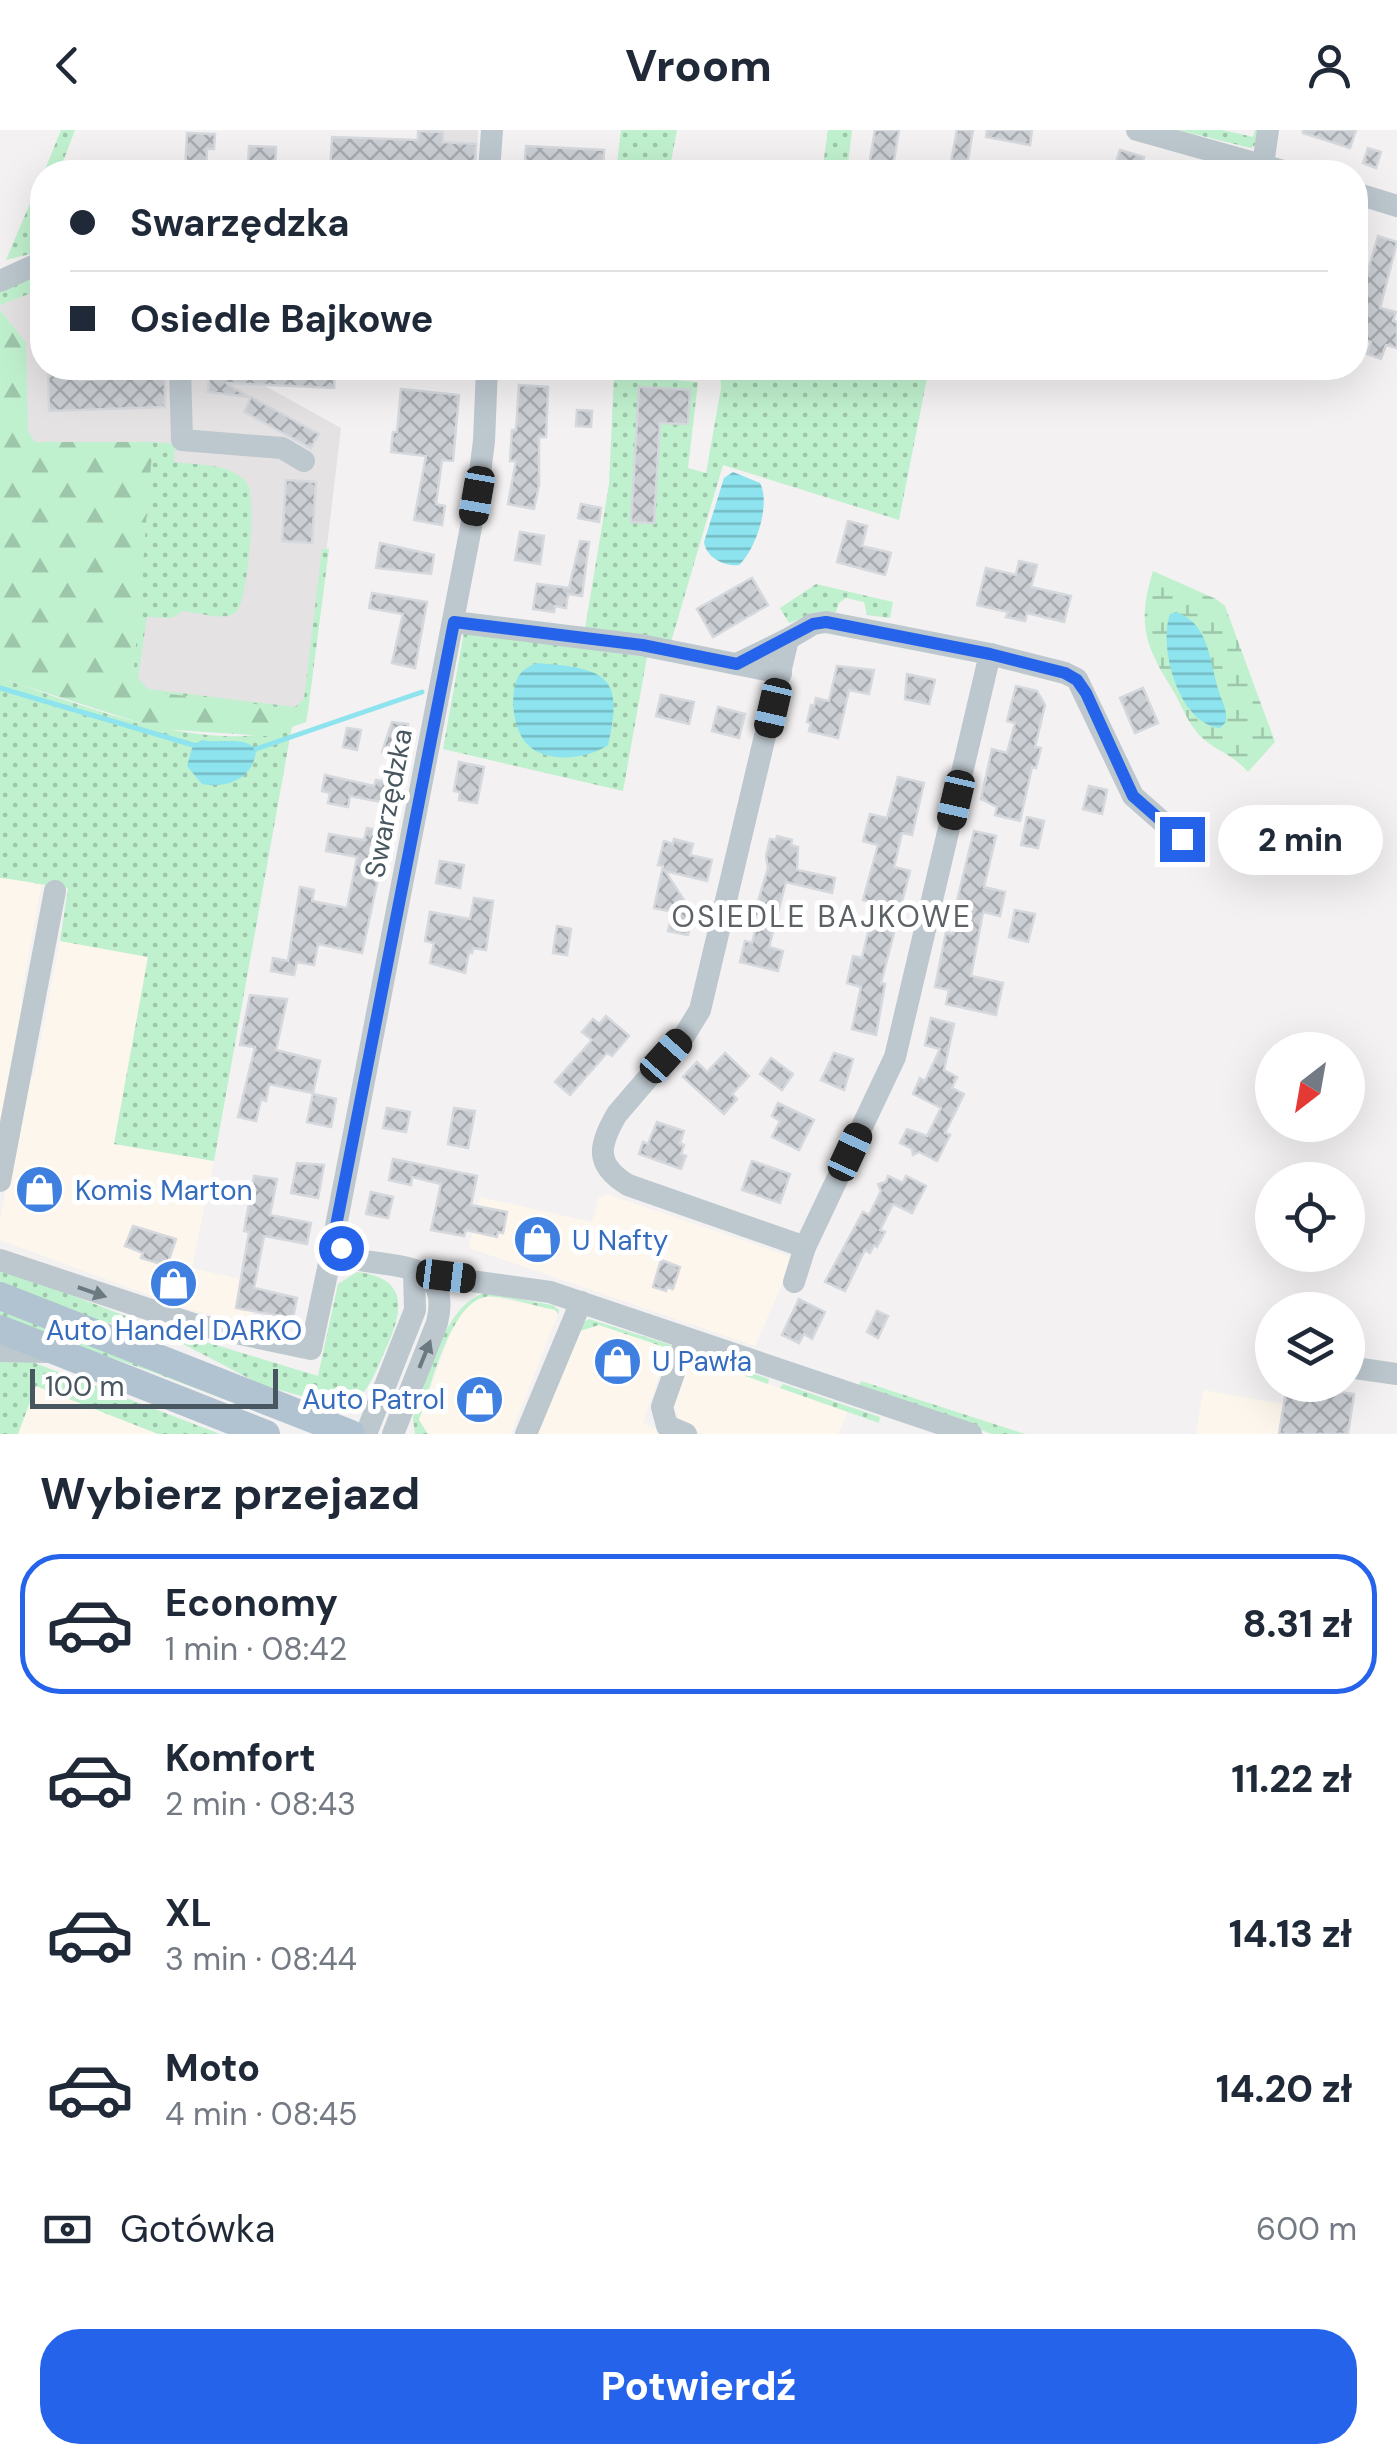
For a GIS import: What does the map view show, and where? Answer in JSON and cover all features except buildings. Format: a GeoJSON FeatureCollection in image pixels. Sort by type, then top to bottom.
{"type":"FeatureCollection","features":[{"type":"Feature","properties":{"kind":"main road"},"geometry":{"type":"LineString","coordinates":[[0,1296],[350,1434]]}},
{"type":"Feature","properties":{"kind":"main road"},"geometry":{"type":"LineString","coordinates":[[0,1329],[266,1434]]}},
{"type":"Feature","properties":{"kind":"street"},"geometry":{"type":"LineString","coordinates":[[490,160],[492,130]]}},
{"type":"Feature","properties":{"kind":"street"},"geometry":{"type":"LineString","coordinates":[[1137,130],[1245,160]]}},
{"type":"Feature","properties":{"kind":"street"},"geometry":{"type":"LineString","coordinates":[[1264,160],[1268,130]]}},
{"type":"Feature","properties":{"kind":"street"},"geometry":{"type":"LineString","coordinates":[[1368,197],[1397,206]]}},
{"type":"Feature","properties":{"kind":"street"},"geometry":{"type":"LineString","coordinates":[[0,281],[30,267]]}},
{"type":"Feature","properties":{"kind":"street"},"geometry":{"type":"LineString","coordinates":[[180,380],[182,440],[282,448],[304,461]]}},
{"type":"Feature","properties":{"kind":"street","name":"Swarzędzka"},"geometry":{"type":"LineString","coordinates":[[0,1260],[193,1324],[311,1349],[329,1264],[341,1248],[336,1226],[454,622],[484,441],[487,380]]}},
{"type":"Feature","properties":{"kind":"street"},"geometry":{"type":"LineString","coordinates":[[454,622],[642,645],[781,672]]}},
{"type":"Feature","properties":{"kind":"street"},"geometry":{"type":"LineString","coordinates":[[737,664],[813,624],[826,622],[1065,673],[1077,680],[1133,796],[1182,839]]}},
{"type":"Feature","properties":{"kind":"street"},"geometry":{"type":"LineString","coordinates":[[788,639],[705,997],[684,1036],[617,1114],[602,1154],[612,1175],[628,1185],[805,1247]]}},
{"type":"Feature","properties":{"kind":"street"},"geometry":{"type":"LineString","coordinates":[[794,1282],[805,1247],[895,1057],[990,654]]}},
{"type":"Feature","properties":{"kind":"street"},"geometry":{"type":"LineString","coordinates":[[0,1181],[55,891]]}},
{"type":"Feature","properties":{"kind":"street"},"geometry":{"type":"LineString","coordinates":[[341,1248],[354,1259],[514,1285],[581,1302],[972,1434]]}},
{"type":"Feature","properties":{"kind":"street"},"geometry":{"type":"LineString","coordinates":[[366,1434],[415,1310],[421,1272]]}},
{"type":"Feature","properties":{"kind":"street"},"geometry":{"type":"LineString","coordinates":[[393,1434],[442,1304],[438,1288],[421,1272]]}},
{"type":"Feature","properties":{"kind":"street"},"geometry":{"type":"LineString","coordinates":[[526,1434],[581,1302]]}},
{"type":"Feature","properties":{"kind":"street"},"geometry":{"type":"LineString","coordinates":[[686,1339],[662,1407],[668,1426],[686,1434]]}},
{"type":"Feature","properties":{"kind":"street"},"geometry":{"type":"LineString","coordinates":[[0,1351],[60,1352]]}},
{"type":"Feature","properties":{"kind":"street"},"geometry":{"type":"LineString","coordinates":[[1365,1369],[1397,1374]]}},
{"type":"Feature","properties":{"kind":"shaded area"},"geometry":{"type":"Polygon","coordinates":[[[418,130],[478,130],[477,160],[417,160],[418,130]]]}},
{"type":"Feature","properties":{"kind":"shaded area"},"geometry":{"type":"Polygon","coordinates":[[[30,294],[30,380],[255,380],[341,428],[306,722],[292,726],[160,729],[0,678],[0,305],[30,294]]]}},
{"type":"Feature","properties":{"kind":"shaded area"},"geometry":{"type":"Polygon","coordinates":[[[0,878],[42,881],[21,998],[26,1010],[0,1140],[0,878]]]}},
{"type":"Feature","properties":{"kind":"shaded area"},"geometry":{"type":"Polygon","coordinates":[[[60,941],[148,957],[114,1143],[214,1161],[192,1268],[257,1283],[250,1324],[184,1308],[0,1240],[0,1220],[24,1086],[34,1075],[60,941]]]}},
{"type":"Feature","properties":{"kind":"shaded area"},"geometry":{"type":"Polygon","coordinates":[[[607,1194],[788,1256],[792,1262],[755,1346],[469,1248],[480,1197],[592,1222],[598,1198],[607,1194]]]}},
{"type":"Feature","properties":{"kind":"shaded area"},"geometry":{"type":"Polygon","coordinates":[[[488,1296],[556,1310],[558,1314],[511,1434],[428,1434],[419,1420],[455,1321],[471,1303],[488,1296]]]}},
{"type":"Feature","properties":{"kind":"shaded area"},"geometry":{"type":"Polygon","coordinates":[[[599,1325],[669,1349],[643,1423],[667,1434],[537,1434],[580,1331],[599,1325]]]}},
{"type":"Feature","properties":{"kind":"shaded area"},"geometry":{"type":"Polygon","coordinates":[[[691,1357],[848,1412],[838,1434],[703,1434],[681,1425],[674,1407],[691,1357]]]}},
{"type":"Feature","properties":{"kind":"shaded area"},"geometry":{"type":"Polygon","coordinates":[[[0,1368],[36,1386],[158,1434],[0,1434],[0,1368]]]}},
{"type":"Feature","properties":{"kind":"shaded area"},"geometry":{"type":"Polygon","coordinates":[[[1203,1390],[1284,1404],[1279,1434],[1196,1434],[1203,1390]]]}},
{"type":"Feature","properties":{"kind":"green space"},"geometry":{"type":"Polygon","coordinates":[[[61,130],[75,130],[64,160],[49,160],[61,130]]]}},
{"type":"Feature","properties":{"kind":"green space"},"geometry":{"type":"Polygon","coordinates":[[[621,130],[677,130],[671,160],[617,160],[621,130]]]}},
{"type":"Feature","properties":{"kind":"green space"},"geometry":{"type":"Polygon","coordinates":[[[828,130],[852,130],[848,160],[824,160],[828,130]]]}},
{"type":"Feature","properties":{"kind":"green space"},"geometry":{"type":"Polygon","coordinates":[[[1178,130],[1223,130],[1253,137],[1255,130],[1259,130],[1258,143],[1251,148],[1178,130]]]}},
{"type":"Feature","properties":{"kind":"green space"},"geometry":{"type":"Polygon","coordinates":[[[30,203],[30,254],[6,260],[30,203]]]}},
{"type":"Feature","properties":{"kind":"green space"},"geometry":{"type":"Polygon","coordinates":[[[30,276],[30,294],[0,305],[0,290],[30,276]]]}},
{"type":"Feature","properties":{"kind":"green space"},"geometry":{"type":"Polygon","coordinates":[[[0,310],[26,343],[28,431],[35,442],[153,442],[133,677],[145,691],[308,711],[306,722],[267,736],[160,729],[0,678],[0,310]]]}},
{"type":"Feature","properties":{"kind":"green space"},"geometry":{"type":"Polygon","coordinates":[[[614,380],[698,382],[688,468],[706,473],[721,380],[927,380],[899,520],[723,465],[671,642],[585,628],[609,484],[614,380]]]}},
{"type":"Feature","properties":{"kind":"green space"},"geometry":{"type":"Polygon","coordinates":[[[153,442],[175,444],[174,462],[223,468],[247,483],[250,548],[236,612],[218,616],[183,611],[172,618],[147,617],[138,678],[148,689],[295,707],[304,699],[322,549],[329,549],[308,711],[145,691],[133,678],[153,442]]]}},
{"type":"Feature","properties":{"kind":"green space"},"geometry":{"type":"Polygon","coordinates":[[[1153,571],[1225,606],[1275,742],[1248,772],[1199,735],[1157,663],[1145,622],[1153,571]]]}},
{"type":"Feature","properties":{"kind":"green space"},"geometry":{"type":"Polygon","coordinates":[[[816,584],[893,602],[890,618],[867,615],[864,602],[846,598],[836,612],[814,614],[789,623],[780,608],[816,584]]]}},
{"type":"Feature","properties":{"kind":"green space"},"geometry":{"type":"Polygon","coordinates":[[[464,632],[647,657],[623,791],[443,749],[464,632]]]}},
{"type":"Feature","properties":{"kind":"green space"},"geometry":{"type":"Polygon","coordinates":[[[0,678],[106,713],[185,732],[259,734],[292,726],[214,1161],[114,1144],[148,957],[60,941],[68,888],[0,878],[0,678]]]}},
{"type":"Feature","properties":{"kind":"green space"},"geometry":{"type":"Polygon","coordinates":[[[0,1268],[144,1323],[140,1330],[79,1316],[0,1285],[0,1268]]]}},
{"type":"Feature","properties":{"kind":"green space"},"geometry":{"type":"Polygon","coordinates":[[[357,1272],[388,1282],[395,1291],[398,1313],[373,1377],[361,1396],[348,1406],[262,1385],[181,1343],[183,1335],[318,1376],[338,1284],[357,1272]]]}},
{"type":"Feature","properties":{"kind":"green space"},"geometry":{"type":"Polygon","coordinates":[[[485,1293],[552,1305],[559,1310],[558,1314],[500,1297],[485,1297],[472,1303],[451,1331],[436,1369],[419,1420],[428,1434],[415,1434],[413,1418],[439,1346],[458,1312],[485,1293]]]}},
{"type":"Feature","properties":{"kind":"green space"},"geometry":{"type":"Polygon","coordinates":[[[0,1306],[315,1434],[0,1319],[0,1306]]]}},
{"type":"Feature","properties":{"kind":"green space"},"geometry":{"type":"Polygon","coordinates":[[[589,1319],[671,1345],[673,1350],[599,1325],[580,1331],[582,1323],[589,1319]]]}},
{"type":"Feature","properties":{"kind":"green space"},"geometry":{"type":"Polygon","coordinates":[[[693,1353],[769,1379],[768,1384],[691,1357],[693,1353]]]}},
{"type":"Feature","properties":{"kind":"green space"},"geometry":{"type":"Polygon","coordinates":[[[27,1360],[220,1434],[158,1434],[36,1386],[18,1434],[0,1434],[0,1362],[27,1360]]]}},
{"type":"Feature","properties":{"kind":"green space"},"geometry":{"type":"Polygon","coordinates":[[[861,1381],[1025,1434],[992,1434],[859,1386],[861,1381]]]}},
{"type":"Feature","properties":{"kind":"green space"},"geometry":{"type":"Polygon","coordinates":[[[783,1384],[880,1417],[879,1423],[780,1388],[783,1384]]]}},
{"type":"Feature","properties":{"kind":"water"},"geometry":{"type":"Polygon","coordinates":[[[733,472],[760,483],[764,502],[760,526],[739,565],[722,563],[712,556],[704,542],[724,478],[733,472]]]}},
{"type":"Feature","properties":{"kind":"water"},"geometry":{"type":"Polygon","coordinates":[[[1176,612],[1196,625],[1207,646],[1226,714],[1226,722],[1220,728],[1193,713],[1175,682],[1167,628],[1170,614],[1176,612]]]}},
{"type":"Feature","properties":{"kind":"water"},"geometry":{"type":"Polygon","coordinates":[[[536,663],[578,668],[604,679],[614,703],[608,745],[590,754],[556,757],[528,745],[516,722],[514,693],[520,675],[536,663]]]}},
{"type":"Feature","properties":{"kind":"water"},"geometry":{"type":"Polygon","coordinates":[[[202,740],[251,745],[256,749],[251,767],[230,783],[202,784],[187,766],[193,745],[202,740]]]}},
{"type":"Feature","properties":{"kind":"waterway"},"geometry":{"type":"LineString","coordinates":[[0,688],[193,745]]}},
{"type":"Feature","properties":{"kind":"waterway"},"geometry":{"type":"LineString","coordinates":[[256,749],[422,692]]}},
{"type":"Feature","properties":{"kind":"place","name":"Komis Marton"},"geometry":{"type":"Point","coordinates":[40,1190]}},
{"type":"Feature","properties":{"kind":"place","name":"U Nafty"},"geometry":{"type":"Point","coordinates":[537,1240]}},
{"type":"Feature","properties":{"kind":"place","name":"Auto Handel DARKO"},"geometry":{"type":"Point","coordinates":[174,1283]}},
{"type":"Feature","properties":{"kind":"place","name":"U Pawła"},"geometry":{"type":"Point","coordinates":[617,1361]}},
{"type":"Feature","properties":{"kind":"place","name":"Auto Patrol"},"geometry":{"type":"Point","coordinates":[480,1399]}},
{"type":"Feature","properties":{"kind":"district","name":"OSIEDLE BAJKOWE"},"geometry":{"type":"Point","coordinates":[822,917]}},
{"type":"Feature","properties":{"kind":"route"},"geometry":{"type":"LineString","coordinates":[[341,1248],[336,1226],[454,622],[642,645],[737,664],[813,624],[843,623],[1065,673],[1077,680],[1086,693],[1133,796],[1182,839]]}}]}
